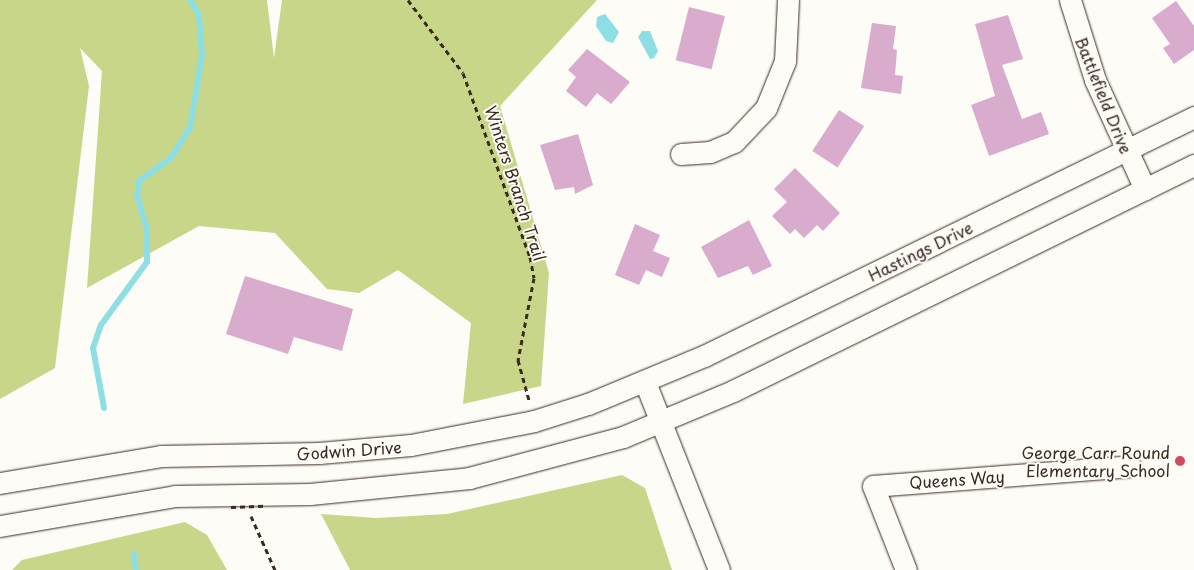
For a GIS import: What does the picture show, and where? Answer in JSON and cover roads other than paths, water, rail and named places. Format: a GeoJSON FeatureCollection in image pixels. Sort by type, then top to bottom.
{"type":"FeatureCollection","features":[{"type":"Feature","properties":{"kind":"street"},"geometry":{"type":"LineString","coordinates":[[682,154],[710,152],[734,142],[766,108],[785,61],[788,0]]}},
{"type":"Feature","properties":{"kind":"street","name":"Battlefield Drive"},"geometry":{"type":"LineString","coordinates":[[1070,0],[1095,80],[1126,151],[1145,188]]}},
{"type":"Feature","properties":{"kind":"street","name":"Hastings Drive"},"geometry":{"type":"LineString","coordinates":[[645,382],[1194,117]]}},
{"type":"Feature","properties":{"kind":"street"},"geometry":{"type":"LineString","coordinates":[[0,526],[107,504],[238,501],[375,489],[469,478],[522,467],[660,424],[1194,165]]}},
{"type":"Feature","properties":{"kind":"street"},"geometry":{"type":"LineString","coordinates":[[645,382],[719,570]]}},
{"type":"Feature","properties":{"kind":"street","name":"Godwin Drive"},"geometry":{"type":"LineString","coordinates":[[0,483],[90,465],[161,456],[291,454],[411,445],[534,421],[645,382]]}},
{"type":"Feature","properties":{"kind":"street","name":"Queens Way"},"geometry":{"type":"LineString","coordinates":[[906,570],[873,486],[1130,466]]}},
{"type":"Feature","properties":{"kind":"water"},"geometry":{"type":"Polygon","coordinates":[[[605,14],[619,32],[613,43],[606,41],[596,26],[597,17],[605,14]]]}},
{"type":"Feature","properties":{"kind":"water"},"geometry":{"type":"Polygon","coordinates":[[[642,31],[650,31],[658,51],[654,58],[650,59],[638,37],[642,31]]]}},
{"type":"Feature","properties":{"kind":"waterway"},"geometry":{"type":"LineString","coordinates":[[104,408],[93,348],[101,325],[147,262],[147,230],[137,196],[139,181],[171,158],[190,128],[202,55],[199,15],[190,0]]}},
{"type":"Feature","properties":{"kind":"waterway"},"geometry":{"type":"LineString","coordinates":[[134,554],[136,570]]}},
{"type":"Feature","properties":{"kind":"place","name":"George Carr Round Elementary School"},"geometry":{"type":"Point","coordinates":[1180,461]}}]}
